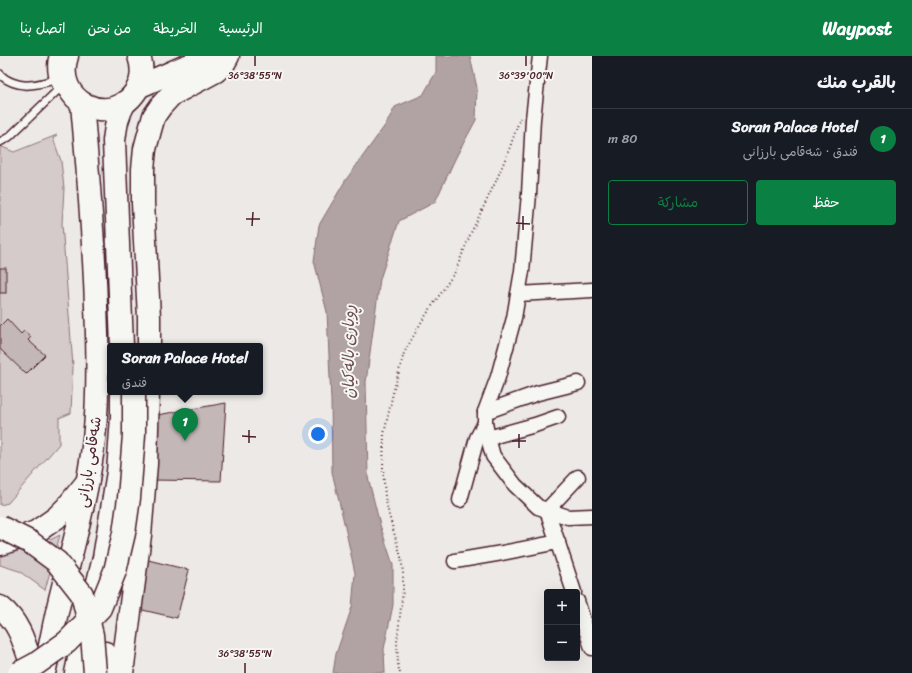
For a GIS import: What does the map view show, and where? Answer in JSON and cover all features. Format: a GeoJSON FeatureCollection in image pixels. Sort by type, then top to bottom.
{"type":"FeatureCollection","features":[{"type":"Feature","properties":{"kind":"main road"},"geometry":{"type":"LineString","coordinates":[[67,56],[64,72],[65,81],[72,97],[93,108],[104,110],[115,108],[132,95],[184,67],[217,56]]}},
{"type":"Feature","properties":{"kind":"main road"},"geometry":{"type":"LineString","coordinates":[[122,343],[114,141],[119,113],[132,95],[142,76],[142,64],[139,56]]}},
{"type":"Feature","properties":{"kind":"main road"},"geometry":{"type":"LineString","coordinates":[[148,343],[149,317],[143,203],[143,169],[145,149],[150,130],[154,116],[171,95],[216,71],[223,65],[228,56]]}},
{"type":"Feature","properties":{"kind":"main road","name":"شەقامی بارزانی"},"geometry":{"type":"LineString","coordinates":[[44,673],[88,481],[96,420],[98,366],[94,251],[72,97]]}},
{"type":"Feature","properties":{"kind":"main road"},"geometry":{"type":"LineString","coordinates":[[116,184],[122,202],[133,279],[135,343]]}},
{"type":"Feature","properties":{"kind":"main road","name":"شەقامی بارزانی"},"geometry":{"type":"LineString","coordinates":[[76,673],[81,647],[104,558],[118,472],[122,395]]}},
{"type":"Feature","properties":{"kind":"main road"},"geometry":{"type":"LineString","coordinates":[[19,673],[36,664],[67,642],[100,608],[115,571],[124,534],[130,490],[134,435],[134,395]]}},
{"type":"Feature","properties":{"kind":"main road"},"geometry":{"type":"LineString","coordinates":[[117,673],[113,663],[115,651],[140,535],[146,464],[148,395]]}},
{"type":"Feature","properties":{"kind":"main road"},"geometry":{"type":"LineString","coordinates":[[0,544],[36,532],[56,518],[88,481]]}},
{"type":"Feature","properties":{"kind":"main road"},"geometry":{"type":"LineString","coordinates":[[0,527],[30,542],[57,562],[82,594],[92,635],[95,673]]}},
{"type":"Feature","properties":{"kind":"main road"},"geometry":{"type":"LineString","coordinates":[[96,590],[94,612],[95,630],[101,647],[115,651]]}},
{"type":"Feature","properties":{"kind":"main road"},"geometry":{"type":"LineString","coordinates":[[0,607],[15,622],[23,638],[34,673]]}},
{"type":"Feature","properties":{"kind":"main road"},"geometry":{"type":"LineString","coordinates":[[115,651],[122,673]]}},
{"type":"Feature","properties":{"kind":"street"},"geometry":{"type":"LineString","coordinates":[[460,500],[477,438],[498,377],[514,318],[522,271],[529,194],[533,120],[540,56]]}},
{"type":"Feature","properties":{"kind":"street"},"geometry":{"type":"LineString","coordinates":[[518,294],[592,290]]}},
{"type":"Feature","properties":{"kind":"street"},"geometry":{"type":"LineString","coordinates":[[485,417],[538,393],[578,383]]}},
{"type":"Feature","properties":{"kind":"street"},"geometry":{"type":"LineString","coordinates":[[485,417],[488,438],[493,456],[514,485],[538,507],[568,517],[591,518]]}},
{"type":"Feature","properties":{"kind":"street"},"geometry":{"type":"LineString","coordinates":[[488,438],[558,417]]}},
{"type":"Feature","properties":{"kind":"street"},"geometry":{"type":"LineString","coordinates":[[547,510],[578,477]]}},
{"type":"Feature","properties":{"kind":"street"},"geometry":{"type":"LineString","coordinates":[[547,510],[573,589]]}},
{"type":"Feature","properties":{"kind":"street"},"geometry":{"type":"LineString","coordinates":[[455,561],[558,542]]}},
{"type":"Feature","properties":{"kind":"street"},"geometry":{"type":"LineString","coordinates":[[580,610],[592,648]]}},
{"type":"Feature","properties":{"kind":"lane"},"geometry":{"type":"LineString","coordinates":[[0,142],[72,97],[54,80],[51,69],[52,56]]}},
{"type":"Feature","properties":{"kind":"lane"},"geometry":{"type":"LineString","coordinates":[[0,74],[4,78],[13,82],[28,85],[54,80]]}},
{"type":"Feature","properties":{"kind":"path"},"geometry":{"type":"LineString","coordinates":[[400,673],[398,666],[397,642],[403,590],[403,572],[401,557],[385,497],[383,468],[384,434],[404,353],[422,321],[455,272],[470,235],[496,181],[520,116]]}},
{"type":"Feature","properties":{"kind":"shaded area"},"geometry":{"type":"Polygon","coordinates":[[[57,135],[53,138],[61,161],[64,188],[62,224],[73,366],[71,413],[59,418],[59,444],[8,503],[0,505],[0,146],[14,152],[57,135]]]}},
{"type":"Feature","properties":{"kind":"shaded area"},"geometry":{"type":"Polygon","coordinates":[[[60,535],[45,590],[19,571],[0,565],[0,557],[40,545],[60,535]]]}},
{"type":"Feature","properties":{"kind":"water","name":"ڕوباری بالەکیان"},"geometry":{"type":"Polygon","coordinates":[[[436,56],[470,56],[477,88],[476,120],[456,157],[435,202],[399,221],[380,279],[366,382],[368,477],[380,525],[393,565],[393,605],[384,649],[385,673],[333,673],[336,654],[352,607],[355,573],[332,472],[331,400],[327,312],[314,261],[319,225],[345,181],[386,124],[395,107],[423,95],[436,72],[436,56]]]}},
{"type":"Feature","properties":{"kind":"building"},"geometry":{"type":"Polygon","coordinates":[[[0,268],[6,268],[6,293],[0,293],[0,268]]]}},
{"type":"Feature","properties":{"kind":"building"},"geometry":{"type":"Polygon","coordinates":[[[7,319],[21,334],[24,331],[31,337],[28,340],[45,355],[26,374],[0,349],[0,326],[7,319]]]}},
{"type":"Feature","properties":{"kind":"building"},"geometry":{"type":"Polygon","coordinates":[[[226,403],[221,481],[151,480],[157,415],[226,403]]]}},
{"type":"Feature","properties":{"kind":"building"},"geometry":{"type":"Polygon","coordinates":[[[144,559],[189,570],[177,618],[134,608],[144,559]]]}},
{"type":"Feature","properties":{"kind":"place","name":"Soran Palace Hotel"},"geometry":{"type":"Point","coordinates":[185,441]}}]}
